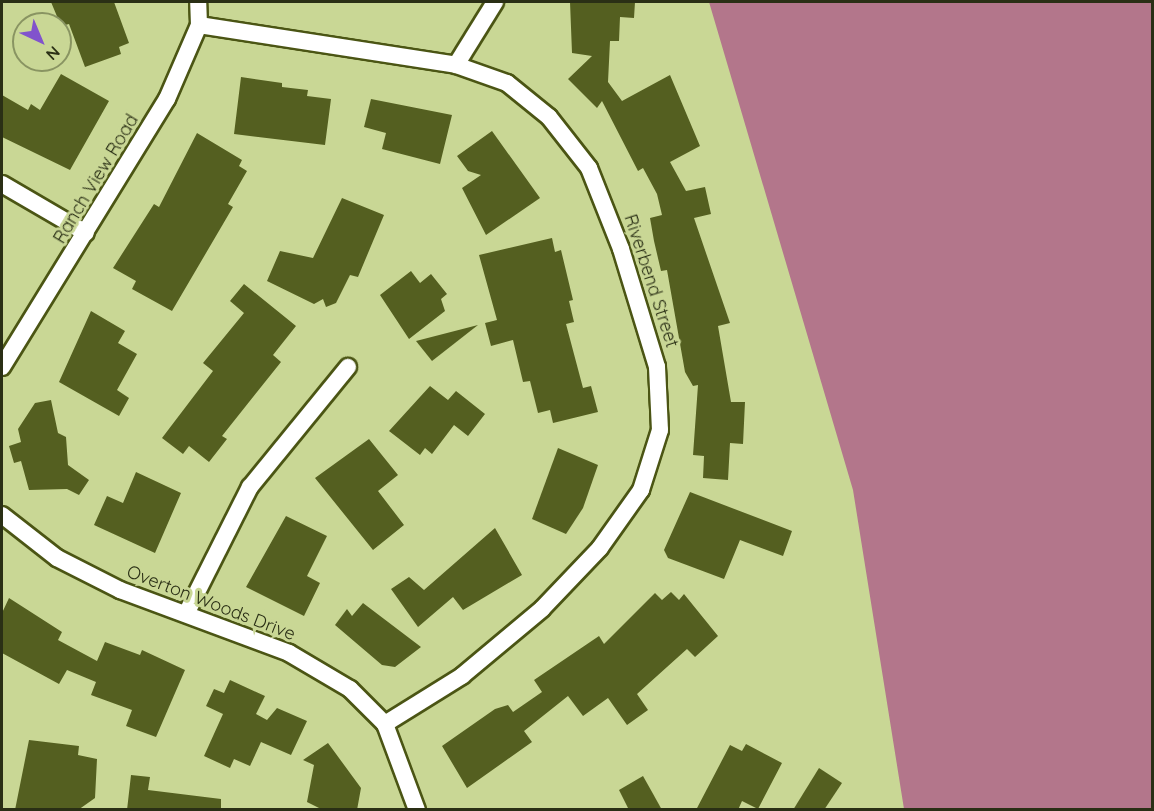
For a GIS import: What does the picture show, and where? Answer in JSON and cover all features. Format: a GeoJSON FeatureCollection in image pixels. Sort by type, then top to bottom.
{"type":"FeatureCollection","features":[{"type":"Feature","properties":{"kind":"street","name":"Ranch View Road"},"geometry":{"type":"LineString","coordinates":[[2,367],[167,99],[199,25],[198,2]]}},
{"type":"Feature","properties":{"kind":"street"},"geometry":{"type":"LineString","coordinates":[[456,64],[495,2]]}},
{"type":"Feature","properties":{"kind":"street","name":"Riverbend Street"},"geometry":{"type":"LineString","coordinates":[[199,25],[456,64],[507,83],[549,117],[589,168],[621,249],[657,367],[660,429],[641,490],[600,548],[542,609],[462,676],[385,724]]}},
{"type":"Feature","properties":{"kind":"street"},"geometry":{"type":"LineString","coordinates":[[2,184],[86,233]]}},
{"type":"Feature","properties":{"kind":"street"},"geometry":{"type":"LineString","coordinates":[[187,612],[250,487],[348,368]]}},
{"type":"Feature","properties":{"kind":"street","name":"Overton Woods Drive"},"geometry":{"type":"LineString","coordinates":[[2,515],[57,558],[120,590],[187,612],[289,653],[350,689],[385,724],[417,810]]}},
{"type":"Feature","properties":{"kind":"shaded area"},"geometry":{"type":"Polygon","coordinates":[[[709,2],[1152,2],[1152,809],[904,809],[853,490],[709,2]]]}},
{"type":"Feature","properties":{"kind":"building"},"geometry":{"type":"Polygon","coordinates":[[[51,2],[114,2],[129,43],[119,47],[121,54],[85,67],[72,32],[72,12],[55,12],[51,2]]]}},
{"type":"Feature","properties":{"kind":"building"},"geometry":{"type":"Polygon","coordinates":[[[570,2],[635,2],[634,18],[620,17],[619,41],[610,41],[608,82],[622,101],[670,75],[700,146],[670,162],[686,191],[705,187],[711,214],[694,218],[730,323],[718,326],[731,402],[745,402],[743,444],[730,443],[728,480],[703,478],[704,456],[693,455],[698,385],[693,386],[685,372],[667,270],[661,271],[654,241],[650,218],[662,215],[657,194],[643,168],[638,171],[602,101],[597,108],[568,79],[592,56],[572,53],[570,2]]]}},
{"type":"Feature","properties":{"kind":"building"},"geometry":{"type":"Polygon","coordinates":[[[61,74],[109,101],[70,170],[2,137],[2,95],[28,110],[31,104],[40,110],[61,74]]]}},
{"type":"Feature","properties":{"kind":"building"},"geometry":{"type":"Polygon","coordinates":[[[241,77],[282,83],[282,87],[308,90],[307,96],[331,99],[325,145],[234,134],[241,77]]]}},
{"type":"Feature","properties":{"kind":"building"},"geometry":{"type":"Polygon","coordinates":[[[371,99],[452,115],[440,164],[382,149],[386,133],[364,127],[371,99]]]}},
{"type":"Feature","properties":{"kind":"building"},"geometry":{"type":"Polygon","coordinates":[[[492,131],[540,198],[486,235],[462,188],[481,175],[468,171],[457,156],[492,131]]]}},
{"type":"Feature","properties":{"kind":"building"},"geometry":{"type":"Polygon","coordinates":[[[197,133],[242,160],[239,166],[247,171],[228,204],[233,207],[172,311],[132,289],[136,281],[113,268],[154,204],[159,207],[197,133]]]}},
{"type":"Feature","properties":{"kind":"building"},"geometry":{"type":"Polygon","coordinates":[[[342,198],[384,215],[358,277],[350,275],[336,303],[326,307],[323,299],[314,304],[267,281],[280,251],[313,258],[342,198]]]}},
{"type":"Feature","properties":{"kind":"building"},"geometry":{"type":"Polygon","coordinates":[[[552,238],[555,252],[561,250],[573,300],[569,301],[574,322],[566,324],[583,388],[591,386],[598,412],[553,423],[550,410],[538,413],[530,381],[523,382],[513,340],[491,346],[485,323],[497,320],[479,255],[552,238]]]}},
{"type":"Feature","properties":{"kind":"building"},"geometry":{"type":"Polygon","coordinates":[[[411,271],[420,283],[431,274],[447,294],[441,299],[445,311],[409,339],[380,295],[411,271]]]}},
{"type":"Feature","properties":{"kind":"building"},"geometry":{"type":"Polygon","coordinates":[[[244,284],[296,326],[273,355],[281,362],[222,436],[227,439],[209,462],[189,446],[183,454],[162,438],[213,371],[203,363],[244,313],[230,301],[244,284]]]}},
{"type":"Feature","properties":{"kind":"building"},"geometry":{"type":"Polygon","coordinates":[[[91,311],[125,331],[118,343],[137,354],[117,390],[129,398],[119,416],[59,382],[91,311]]]}},
{"type":"Feature","properties":{"kind":"building"},"geometry":{"type":"Polygon","coordinates":[[[478,325],[432,361],[416,341],[478,325]]]}},
{"type":"Feature","properties":{"kind":"building"},"geometry":{"type":"Polygon","coordinates":[[[430,386],[448,400],[456,391],[485,414],[468,436],[454,425],[432,454],[425,448],[420,455],[389,431],[430,386]]]}},
{"type":"Feature","properties":{"kind":"building"},"geometry":{"type":"Polygon","coordinates":[[[51,400],[58,433],[66,437],[68,465],[89,480],[79,495],[67,489],[29,490],[21,461],[14,463],[9,446],[21,442],[18,429],[35,403],[51,400]]]}},
{"type":"Feature","properties":{"kind":"building"},"geometry":{"type":"Polygon","coordinates":[[[369,439],[398,475],[378,491],[404,525],[373,550],[315,478],[369,439]]]}},
{"type":"Feature","properties":{"kind":"building"},"geometry":{"type":"Polygon","coordinates":[[[558,448],[598,465],[583,508],[566,534],[532,519],[558,448]]]}},
{"type":"Feature","properties":{"kind":"building"},"geometry":{"type":"Polygon","coordinates":[[[136,472],[181,493],[155,553],[94,525],[107,496],[123,503],[136,472]]]}},
{"type":"Feature","properties":{"kind":"building"},"geometry":{"type":"Polygon","coordinates":[[[690,492],[792,531],[783,556],[740,540],[724,579],[668,558],[664,550],[690,492]]]}},
{"type":"Feature","properties":{"kind":"building"},"geometry":{"type":"Polygon","coordinates":[[[286,516],[327,536],[307,576],[320,583],[304,616],[246,587],[286,516]]]}},
{"type":"Feature","properties":{"kind":"building"},"geometry":{"type":"Polygon","coordinates":[[[495,528],[522,575],[463,610],[453,597],[418,627],[391,589],[409,577],[424,590],[495,528]]]}},
{"type":"Feature","properties":{"kind":"building"},"geometry":{"type":"Polygon","coordinates":[[[671,592],[679,600],[684,594],[718,636],[695,657],[687,649],[637,694],[648,710],[627,725],[608,698],[583,716],[568,696],[524,731],[532,742],[467,788],[442,746],[495,709],[508,705],[513,712],[542,692],[534,680],[599,636],[604,644],[655,593],[662,600],[671,592]]]}},
{"type":"Feature","properties":{"kind":"building"},"geometry":{"type":"Polygon","coordinates":[[[9,598],[62,632],[58,640],[97,661],[105,642],[140,655],[142,650],[185,670],[156,737],[126,726],[132,710],[91,695],[96,682],[67,670],[59,684],[2,653],[2,613],[9,598]]]}},
{"type":"Feature","properties":{"kind":"building"},"geometry":{"type":"Polygon","coordinates":[[[363,603],[421,647],[395,667],[382,665],[335,625],[347,609],[352,616],[363,603]]]}},
{"type":"Feature","properties":{"kind":"building"},"geometry":{"type":"Polygon","coordinates":[[[230,680],[265,696],[256,714],[267,720],[277,708],[307,721],[291,755],[261,742],[250,766],[234,759],[230,768],[204,756],[223,714],[206,706],[214,689],[224,693],[230,680]]]}},
{"type":"Feature","properties":{"kind":"building"},"geometry":{"type":"Polygon","coordinates":[[[29,740],[79,746],[78,755],[97,759],[95,798],[78,810],[15,810],[29,740]]]}},
{"type":"Feature","properties":{"kind":"building"},"geometry":{"type":"Polygon","coordinates":[[[328,743],[361,788],[357,810],[323,810],[307,802],[314,765],[303,760],[328,743]]]}},
{"type":"Feature","properties":{"kind":"building"},"geometry":{"type":"Polygon","coordinates":[[[746,744],[782,763],[758,809],[742,801],[738,810],[696,810],[730,745],[742,751],[746,744]]]}},
{"type":"Feature","properties":{"kind":"building"},"geometry":{"type":"Polygon","coordinates":[[[819,768],[842,783],[824,810],[793,810],[819,768]]]}},
{"type":"Feature","properties":{"kind":"building"},"geometry":{"type":"Polygon","coordinates":[[[131,775],[150,777],[148,790],[221,799],[221,810],[127,810],[131,775]]]}},
{"type":"Feature","properties":{"kind":"building"},"geometry":{"type":"Polygon","coordinates":[[[643,776],[662,810],[629,810],[619,790],[643,776]]]}}]}
